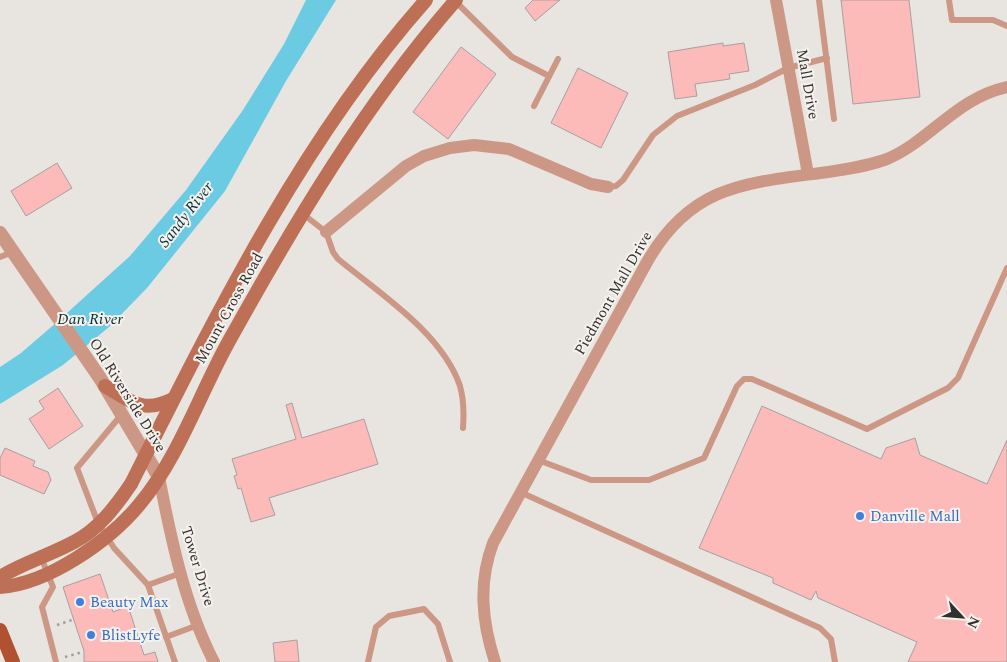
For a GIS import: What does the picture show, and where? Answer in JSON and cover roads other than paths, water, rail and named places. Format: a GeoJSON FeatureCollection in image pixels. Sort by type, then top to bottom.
{"type":"FeatureCollection","features":[{"type":"Feature","properties":{"kind":"main road","name":"Mount Cross Road"},"geometry":{"type":"LineString","coordinates":[[0,577],[76,541],[98,523],[120,500],[249,257],[296,177],[378,60],[426,0]]}},
{"type":"Feature","properties":{"kind":"main road","name":"Mount Cross Road"},"geometry":{"type":"LineString","coordinates":[[0,587],[15,586],[68,564],[107,536],[138,506],[159,477],[221,355],[302,214],[387,87],[455,0]]}},
{"type":"Feature","properties":{"kind":"main road"},"geometry":{"type":"LineString","coordinates":[[102,382],[141,406],[158,406],[173,398]]}},
{"type":"Feature","properties":{"kind":"main road"},"geometry":{"type":"LineString","coordinates":[[0,630],[13,662]]}},
{"type":"Feature","properties":{"kind":"street","name":"Mall Drive"},"geometry":{"type":"LineString","coordinates":[[776,0],[808,174]]}},
{"type":"Feature","properties":{"kind":"street","name":"Piedmont Mall Drive"},"geometry":{"type":"LineString","coordinates":[[495,662],[484,614],[485,572],[493,543],[654,248],[673,224],[700,202],[725,190],[808,174],[865,166],[890,157],[970,101],[1007,87]]}},
{"type":"Feature","properties":{"kind":"street"},"geometry":{"type":"LineString","coordinates":[[326,232],[406,166],[424,156],[450,148],[474,145],[509,149],[591,184],[608,186]]}},
{"type":"Feature","properties":{"kind":"street","name":"Old Riverside Drive"},"geometry":{"type":"LineString","coordinates":[[0,233],[102,382],[159,477]]}},
{"type":"Feature","properties":{"kind":"street","name":"Tower Drive"},"geometry":{"type":"LineString","coordinates":[[159,477],[181,573],[198,624],[214,662]]}},
{"type":"Feature","properties":{"kind":"lane"},"geometry":{"type":"LineString","coordinates":[[455,0],[512,57],[549,76]]}},
{"type":"Feature","properties":{"kind":"lane"},"geometry":{"type":"LineString","coordinates":[[819,0],[834,119]]}},
{"type":"Feature","properties":{"kind":"lane"},"geometry":{"type":"LineString","coordinates":[[949,0],[952,20],[994,20],[1007,26]]}},
{"type":"Feature","properties":{"kind":"lane"},"geometry":{"type":"LineString","coordinates":[[608,186],[616,186],[623,180],[653,135],[677,116],[755,85],[788,68],[827,58]]}},
{"type":"Feature","properties":{"kind":"lane"},"geometry":{"type":"LineString","coordinates":[[534,106],[558,59]]}},
{"type":"Feature","properties":{"kind":"lane"},"geometry":{"type":"LineString","coordinates":[[302,214],[326,232],[330,246],[338,259],[387,297],[418,325],[454,371],[460,387],[464,409],[463,428]]}},
{"type":"Feature","properties":{"kind":"lane"},"geometry":{"type":"LineString","coordinates":[[0,257],[13,252]]}},
{"type":"Feature","properties":{"kind":"lane"},"geometry":{"type":"LineString","coordinates":[[538,460],[592,480],[650,480],[704,458],[737,386],[744,380],[752,379],[867,429],[948,388],[958,378],[1007,268]]}},
{"type":"Feature","properties":{"kind":"lane"},"geometry":{"type":"LineString","coordinates":[[122,414],[77,468],[98,523],[148,585],[175,662]]}},
{"type":"Feature","properties":{"kind":"lane"},"geometry":{"type":"LineString","coordinates":[[520,492],[820,628],[831,640],[835,662]]}},
{"type":"Feature","properties":{"kind":"lane"},"geometry":{"type":"LineString","coordinates":[[41,557],[53,588],[42,607],[56,661]]}},
{"type":"Feature","properties":{"kind":"lane"},"geometry":{"type":"LineString","coordinates":[[148,585],[181,573]]}},
{"type":"Feature","properties":{"kind":"lane"},"geometry":{"type":"LineString","coordinates":[[368,662],[376,627],[389,616],[424,610],[438,624],[450,662]]}},
{"type":"Feature","properties":{"kind":"lane"},"geometry":{"type":"LineString","coordinates":[[166,637],[198,624]]}},
{"type":"Feature","properties":{"kind":"water","name":"Dan River"},"geometry":{"type":"Polygon","coordinates":[[[306,0],[336,0],[286,81],[225,191],[147,288],[109,327],[63,365],[0,404],[0,367],[21,353],[130,256],[186,190],[243,110],[284,44],[306,0]]]}},
{"type":"Feature","properties":{"kind":"place","name":"Danville Mall"},"geometry":{"type":"Point","coordinates":[860,516]}},
{"type":"Feature","properties":{"kind":"place","name":"Beauty Max"},"geometry":{"type":"Point","coordinates":[80,602]}},
{"type":"Feature","properties":{"kind":"place","name":"BlistLyfe"},"geometry":{"type":"Point","coordinates":[91,635]}},
{"type":"Feature","properties":{"kind":"water label","name":"Sandy River"},"geometry":{"type":"Point","coordinates":[185,214]}}]}
